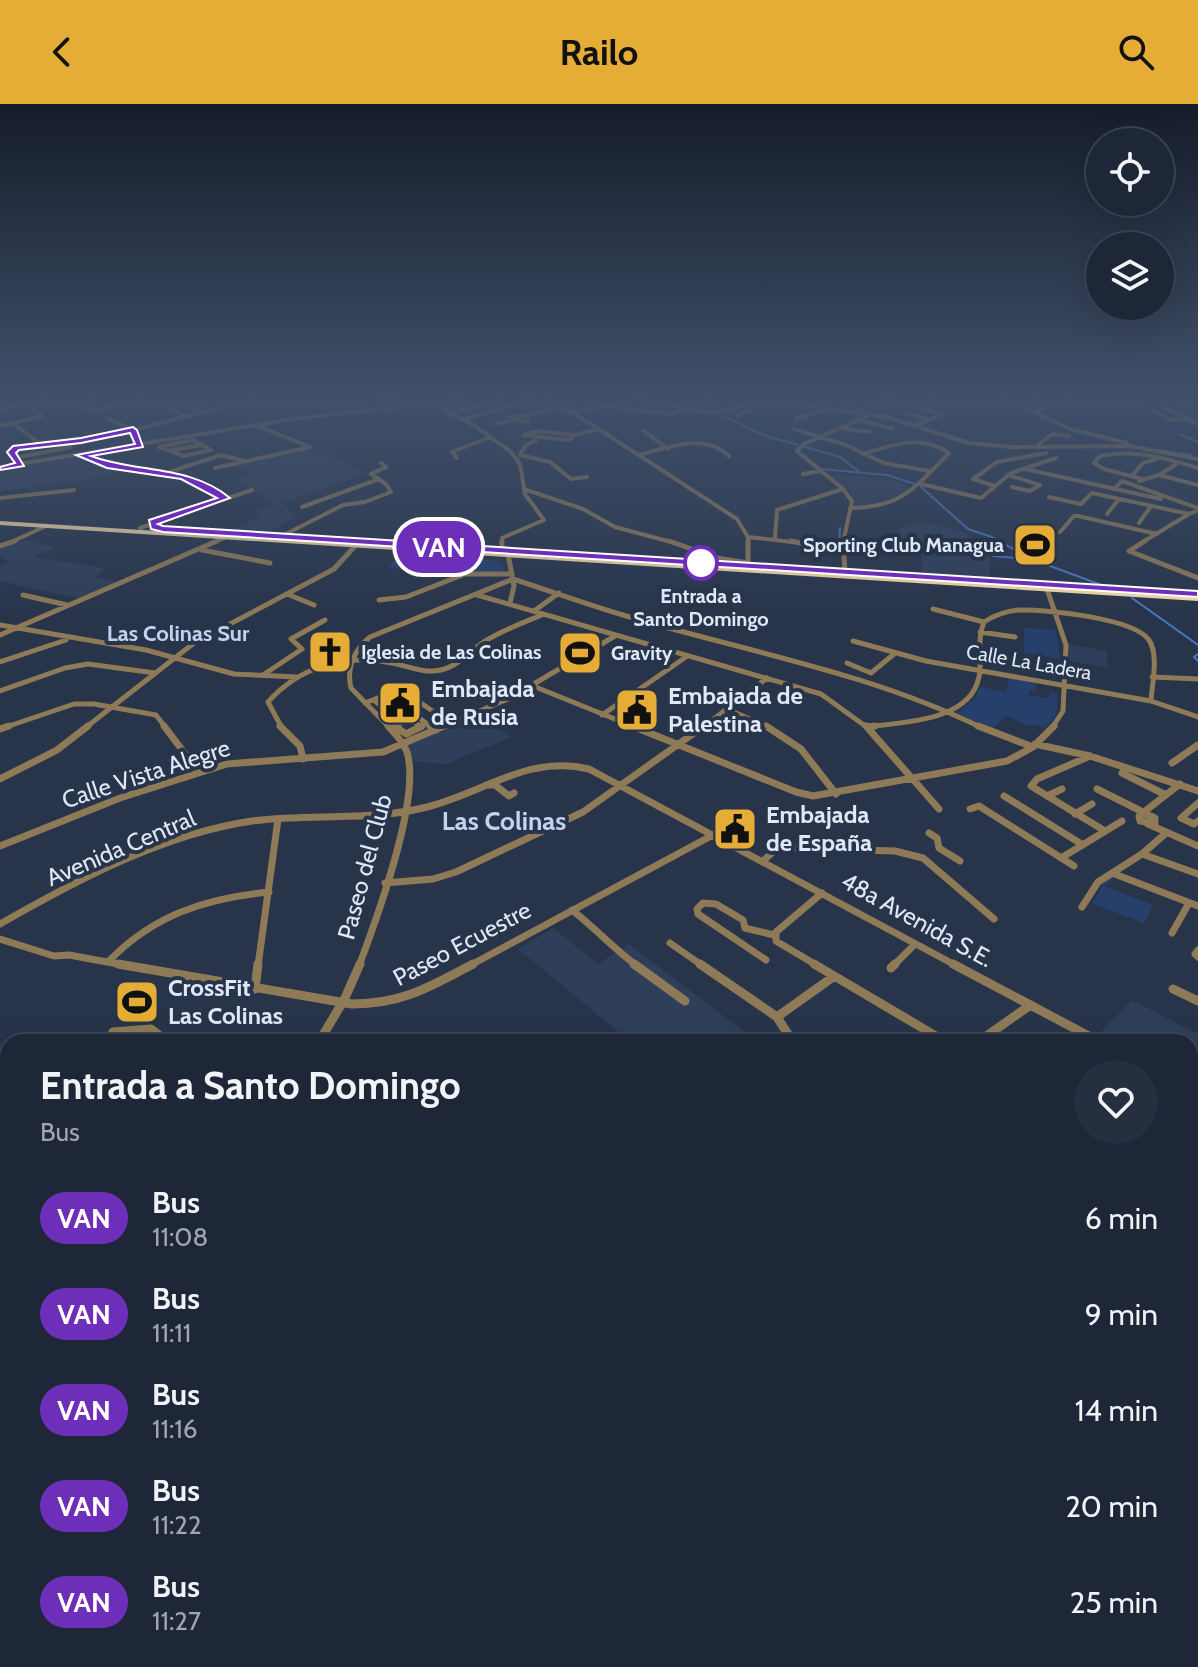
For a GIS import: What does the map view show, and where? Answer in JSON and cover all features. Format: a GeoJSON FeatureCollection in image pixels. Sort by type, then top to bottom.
{"type":"FeatureCollection","features":[{"type":"Feature","properties":{"kind":"highway"},"geometry":{"type":"LineString","coordinates":[[0,521],[458,550],[496,556],[748,564],[1198,596]]}},
{"type":"Feature","properties":{"kind":"highway"},"geometry":{"type":"LineString","coordinates":[[152,522],[164,531]]}},
{"type":"Feature","properties":{"kind":"highway"},"geometry":{"type":"LineString","coordinates":[[67,525],[112,530],[282,536],[520,558],[575,557],[1028,588],[1049,593],[1082,591],[1198,596]]}},
{"type":"Feature","properties":{"kind":"highway"},"geometry":{"type":"LineString","coordinates":[[112,530],[140,528]]}},
{"type":"Feature","properties":{"kind":"highway"},"geometry":{"type":"LineString","coordinates":[[804,574],[845,572],[882,578]]}},
{"type":"Feature","properties":{"kind":"highway"},"geometry":{"type":"LineString","coordinates":[[1004,582],[1049,593],[1092,587]]}},
{"type":"Feature","properties":{"kind":"street"},"geometry":{"type":"LineString","coordinates":[[159,472],[199,482],[225,498]]}},
{"type":"Feature","properties":{"kind":"street"},"geometry":{"type":"LineString","coordinates":[[282,536],[343,505],[361,503],[391,492],[371,472]]}},
{"type":"Feature","properties":{"kind":"street"},"geometry":{"type":"LineString","coordinates":[[510,603],[513,580],[502,538],[544,520],[530,504],[519,472]]}},
{"type":"Feature","properties":{"kind":"street"},"geometry":{"type":"LineString","coordinates":[[562,472],[571,479],[587,477]]}},
{"type":"Feature","properties":{"kind":"street"},"geometry":{"type":"LineString","coordinates":[[524,489],[583,509],[615,527],[717,558],[748,564],[748,537],[742,524],[665,472]]}},
{"type":"Feature","properties":{"kind":"street"},"geometry":{"type":"LineString","coordinates":[[803,474],[815,472]]}},
{"type":"Feature","properties":{"kind":"street"},"geometry":{"type":"LineString","coordinates":[[821,472],[843,489],[852,501],[842,552],[845,572]]}},
{"type":"Feature","properties":{"kind":"street"},"geometry":{"type":"LineString","coordinates":[[850,508],[875,508],[907,495],[921,484],[928,472]]}},
{"type":"Feature","properties":{"kind":"street"},"geometry":{"type":"LineString","coordinates":[[981,472],[973,479],[995,486]]}},
{"type":"Feature","properties":{"kind":"street"},"geometry":{"type":"LineString","coordinates":[[921,484],[981,498],[1015,472]]}},
{"type":"Feature","properties":{"kind":"street"},"geometry":{"type":"LineString","coordinates":[[1040,472],[1161,499]]}},
{"type":"Feature","properties":{"kind":"street"},"geometry":{"type":"LineString","coordinates":[[1119,472],[1142,479]]}},
{"type":"Feature","properties":{"kind":"street"},"geometry":{"type":"LineString","coordinates":[[1133,484],[1164,472]]}},
{"type":"Feature","properties":{"kind":"street"},"geometry":{"type":"LineString","coordinates":[[1008,475],[1040,485],[1030,491],[1012,487]]}},
{"type":"Feature","properties":{"kind":"street"},"geometry":{"type":"LineString","coordinates":[[1159,475],[1198,485]]}},
{"type":"Feature","properties":{"kind":"street"},"geometry":{"type":"LineString","coordinates":[[302,507],[379,479]]}},
{"type":"Feature","properties":{"kind":"street"},"geometry":{"type":"LineString","coordinates":[[1114,489],[1122,481],[1196,508]]}},
{"type":"Feature","properties":{"kind":"street"},"geometry":{"type":"LineString","coordinates":[[775,538],[777,510],[843,489]]}},
{"type":"Feature","properties":{"kind":"street"},"geometry":{"type":"LineString","coordinates":[[0,498],[74,490]]}},
{"type":"Feature","properties":{"kind":"street"},"geometry":{"type":"LineString","coordinates":[[140,528],[252,490]]}},
{"type":"Feature","properties":{"kind":"street"},"geometry":{"type":"LineString","coordinates":[[1049,497],[1081,504],[1092,493],[1189,514]]}},
{"type":"Feature","properties":{"kind":"street"},"geometry":{"type":"LineString","coordinates":[[331,495],[343,505]]}},
{"type":"Feature","properties":{"kind":"street"},"geometry":{"type":"LineString","coordinates":[[21,496],[30,503]]}},
{"type":"Feature","properties":{"kind":"street"},"geometry":{"type":"LineString","coordinates":[[1062,496],[1084,501]]}},
{"type":"Feature","properties":{"kind":"street"},"geometry":{"type":"LineString","coordinates":[[1107,514],[1119,499]]}},
{"type":"Feature","properties":{"kind":"street"},"geometry":{"type":"LineString","coordinates":[[1198,501],[1189,514],[1129,551],[1198,578]]}},
{"type":"Feature","properties":{"kind":"street"},"geometry":{"type":"LineString","coordinates":[[1139,523],[1151,506]]}},
{"type":"Feature","properties":{"kind":"street"},"geometry":{"type":"LineString","coordinates":[[1060,532],[1074,516],[1078,516],[1157,534]]}},
{"type":"Feature","properties":{"kind":"street"},"geometry":{"type":"LineString","coordinates":[[0,546],[52,525]]}},
{"type":"Feature","properties":{"kind":"street"},"geometry":{"type":"LineString","coordinates":[[0,635],[227,537]]}},
{"type":"Feature","properties":{"kind":"street"},"geometry":{"type":"LineString","coordinates":[[748,537],[775,538],[842,552]]}},
{"type":"Feature","properties":{"kind":"street"},"geometry":{"type":"LineString","coordinates":[[0,769],[3,778],[57,750],[194,643],[334,569],[356,545]]}},
{"type":"Feature","properties":{"kind":"street"},"geometry":{"type":"LineString","coordinates":[[200,549],[270,563]]}},
{"type":"Feature","properties":{"kind":"street"},"geometry":{"type":"LineString","coordinates":[[379,600],[394,600],[455,576],[490,572],[623,615],[818,667],[950,711],[984,729],[1034,746],[1090,756],[1198,791]]}},
{"type":"Feature","properties":{"kind":"street"},"geometry":{"type":"LineString","coordinates":[[403,744],[349,682],[352,660],[359,646],[370,637],[513,580]]}},
{"type":"Feature","properties":{"kind":"street"},"geometry":{"type":"LineString","coordinates":[[534,611],[559,593]]}},
{"type":"Feature","properties":{"kind":"street"},"geometry":{"type":"LineString","coordinates":[[533,686],[796,792],[813,796],[836,794],[1007,761],[1034,746],[1061,717],[1066,645],[1049,593]]}},
{"type":"Feature","properties":{"kind":"street"},"geometry":{"type":"LineString","coordinates":[[287,594],[314,605]]}},
{"type":"Feature","properties":{"kind":"street"},"geometry":{"type":"LineString","coordinates":[[475,594],[834,700],[867,727],[939,809]]}},
{"type":"Feature","properties":{"kind":"street"},"geometry":{"type":"LineString","coordinates":[[23,595],[69,605]]}},
{"type":"Feature","properties":{"kind":"street"},"geometry":{"type":"LineString","coordinates":[[933,609],[984,622]]}},
{"type":"Feature","properties":{"kind":"street"},"geometry":{"type":"LineString","coordinates":[[867,727],[960,707],[978,682],[980,632],[984,622],[999,614],[1018,610],[1056,614],[1139,631],[1150,645],[1151,701]]}},
{"type":"Feature","properties":{"kind":"street"},"geometry":{"type":"LineString","coordinates":[[303,759],[300,746],[281,727],[268,702],[275,693],[299,677],[325,664],[352,660],[377,660],[437,671],[452,666],[496,635],[544,614]]}},
{"type":"Feature","properties":{"kind":"street"},"geometry":{"type":"LineString","coordinates":[[261,676],[302,649],[291,639],[325,620]]}},
{"type":"Feature","properties":{"kind":"street"},"geometry":{"type":"LineString","coordinates":[[0,625],[176,657],[234,674],[299,677]]}},
{"type":"Feature","properties":{"kind":"street"},"geometry":{"type":"LineString","coordinates":[[980,632],[1015,637]]}},
{"type":"Feature","properties":{"kind":"street","name":"Calle Vista Alegre"},"geometry":{"type":"LineString","coordinates":[[0,846],[120,798],[199,772],[244,761],[365,755],[403,744],[533,686],[615,636]]}},
{"type":"Feature","properties":{"kind":"street"},"geometry":{"type":"LineString","coordinates":[[0,662],[69,639]]}},
{"type":"Feature","properties":{"kind":"street","name":"Calle La Ladera"},"geometry":{"type":"LineString","coordinates":[[853,641],[894,654],[1151,701],[1198,717]]}},
{"type":"Feature","properties":{"kind":"street"},"geometry":{"type":"LineString","coordinates":[[847,663],[871,673],[894,654]]}},
{"type":"Feature","properties":{"kind":"street"},"geometry":{"type":"LineString","coordinates":[[602,715],[686,657]]}},
{"type":"Feature","properties":{"kind":"street"},"geometry":{"type":"LineString","coordinates":[[0,691],[65,668],[88,664],[155,673]]}},
{"type":"Feature","properties":{"kind":"street"},"geometry":{"type":"LineString","coordinates":[[1152,677],[1198,679]]}},
{"type":"Feature","properties":{"kind":"street"},"geometry":{"type":"LineString","coordinates":[[385,883],[433,879],[456,872],[550,829],[622,787],[767,678]]}},
{"type":"Feature","properties":{"kind":"street"},"geometry":{"type":"LineString","coordinates":[[365,703],[400,689],[434,712],[418,719]]}},
{"type":"Feature","properties":{"kind":"street"},"geometry":{"type":"LineString","coordinates":[[373,700],[390,711]]}},
{"type":"Feature","properties":{"kind":"street"},"geometry":{"type":"LineString","coordinates":[[0,729],[74,704],[156,715],[199,772]]}},
{"type":"Feature","properties":{"kind":"street"},"geometry":{"type":"LineString","coordinates":[[727,709],[771,726],[793,740],[814,761],[836,794]]}},
{"type":"Feature","properties":{"kind":"street"},"geometry":{"type":"LineString","coordinates":[[376,716],[390,711],[407,712],[436,730]]}},
{"type":"Feature","properties":{"kind":"street","name":"Paseo del Club"},"geometry":{"type":"LineString","coordinates":[[324,1034],[342,1004],[365,950],[405,811],[410,761],[403,744]]}},
{"type":"Feature","properties":{"kind":"street"},"geometry":{"type":"LineString","coordinates":[[1172,763],[1198,745]]}},
{"type":"Feature","properties":{"kind":"street"},"geometry":{"type":"LineString","coordinates":[[1090,756],[1031,786],[1105,831]]}},
{"type":"Feature","properties":{"kind":"street","name":"Avenida Central"},"geometry":{"type":"LineString","coordinates":[[0,924],[33,904],[182,838],[251,821],[441,806],[487,784],[538,766],[566,762],[589,769],[622,787]]}},
{"type":"Feature","properties":{"kind":"street"},"geometry":{"type":"LineString","coordinates":[[1122,773],[1166,795]]}},
{"type":"Feature","properties":{"kind":"street"},"geometry":{"type":"LineString","coordinates":[[487,784],[509,796],[514,793]]}},
{"type":"Feature","properties":{"kind":"street"},"geometry":{"type":"LineString","coordinates":[[1144,813],[1180,784]]}},
{"type":"Feature","properties":{"kind":"street","name":"48a Avenida S.E."},"geometry":{"type":"LineString","coordinates":[[622,787],[1084,1034]]}},
{"type":"Feature","properties":{"kind":"street"},"geometry":{"type":"LineString","coordinates":[[1047,796],[1062,789]]}},
{"type":"Feature","properties":{"kind":"street"},"geometry":{"type":"LineString","coordinates":[[1082,907],[1098,882],[1142,854],[1157,828],[1155,818],[1097,789]]}},
{"type":"Feature","properties":{"kind":"street"},"geometry":{"type":"LineString","coordinates":[[1004,796],[1083,845]]}},
{"type":"Feature","properties":{"kind":"street"},"geometry":{"type":"LineString","coordinates":[[1198,803],[1181,818],[1192,824],[1198,821]]}},
{"type":"Feature","properties":{"kind":"street"},"geometry":{"type":"LineString","coordinates":[[1075,814],[1092,804]]}},
{"type":"Feature","properties":{"kind":"street"},"geometry":{"type":"LineString","coordinates":[[970,809],[979,806],[1074,866]]}},
{"type":"Feature","properties":{"kind":"street"},"geometry":{"type":"LineString","coordinates":[[255,989],[278,819]]}},
{"type":"Feature","properties":{"kind":"street"},"geometry":{"type":"LineString","coordinates":[[1061,858],[1122,821]]}},
{"type":"Feature","properties":{"kind":"street"},"geometry":{"type":"LineString","coordinates":[[1157,828],[1198,846]]}},
{"type":"Feature","properties":{"kind":"street"},"geometry":{"type":"LineString","coordinates":[[929,833],[937,838],[939,848],[960,861]]}},
{"type":"Feature","properties":{"kind":"street","name":"Paseo Ecuestre"},"geometry":{"type":"LineString","coordinates":[[0,939],[47,951],[54,956],[69,955],[342,1004],[379,1005],[409,998],[713,835]]}},
{"type":"Feature","properties":{"kind":"street"},"geometry":{"type":"LineString","coordinates":[[763,861],[773,852],[788,848],[895,851],[923,858],[994,919]]}},
{"type":"Feature","properties":{"kind":"street"},"geometry":{"type":"LineString","coordinates":[[923,858],[939,848]]}},
{"type":"Feature","properties":{"kind":"street"},"geometry":{"type":"LineString","coordinates":[[1142,854],[1198,874]]}},
{"type":"Feature","properties":{"kind":"street"},"geometry":{"type":"LineString","coordinates":[[1112,873],[1198,906]]}},
{"type":"Feature","properties":{"kind":"street"},"geometry":{"type":"LineString","coordinates":[[108,962],[122,946],[161,918],[209,899],[269,892]]}},
{"type":"Feature","properties":{"kind":"street"},"geometry":{"type":"LineString","coordinates":[[774,935],[822,893]]}},
{"type":"Feature","properties":{"kind":"street"},"geometry":{"type":"LineString","coordinates":[[745,928],[743,920],[716,904],[707,902],[699,906],[698,914],[766,960]]}},
{"type":"Feature","properties":{"kind":"street"},"geometry":{"type":"LineString","coordinates":[[1172,933],[1189,903]]}},
{"type":"Feature","properties":{"kind":"street"},"geometry":{"type":"LineString","coordinates":[[572,910],[602,933],[610,946],[685,1001]]}},
{"type":"Feature","properties":{"kind":"street"},"geometry":{"type":"LineString","coordinates":[[745,928],[774,935],[781,945],[932,1034]]}},
{"type":"Feature","properties":{"kind":"street"},"geometry":{"type":"LineString","coordinates":[[733,937],[745,928]]}},
{"type":"Feature","properties":{"kind":"street"},"geometry":{"type":"LineString","coordinates":[[670,943],[777,1017],[788,1034]]}},
{"type":"Feature","properties":{"kind":"street"},"geometry":{"type":"LineString","coordinates":[[891,968],[915,944]]}},
{"type":"Feature","properties":{"kind":"street"},"geometry":{"type":"LineString","coordinates":[[1198,950],[1195,954],[1198,957]]}},
{"type":"Feature","properties":{"kind":"street"},"geometry":{"type":"LineString","coordinates":[[777,1017],[833,977]]}},
{"type":"Feature","properties":{"kind":"street"},"geometry":{"type":"LineString","coordinates":[[1173,989],[1198,1001]]}},
{"type":"Feature","properties":{"kind":"street"},"geometry":{"type":"LineString","coordinates":[[989,1034],[1029,1006]]}},
{"type":"Feature","properties":{"kind":"street"},"geometry":{"type":"LineString","coordinates":[[113,1032],[154,1028],[163,1034]]}},
{"type":"Feature","properties":{"kind":"shaded area"},"geometry":{"type":"Polygon","coordinates":[[[0,472],[118,472],[82,481],[0,491],[0,472]]]}},
{"type":"Feature","properties":{"kind":"shaded area"},"geometry":{"type":"Polygon","coordinates":[[[257,472],[367,474],[282,503],[296,516],[267,533],[232,531],[260,516],[255,511],[277,505],[233,479],[257,472]]]}},
{"type":"Feature","properties":{"kind":"shaded area"},"geometry":{"type":"Polygon","coordinates":[[[829,475],[891,478],[913,488],[878,505],[855,507],[851,493],[829,475]]]}},
{"type":"Feature","properties":{"kind":"shaded area"},"geometry":{"type":"Polygon","coordinates":[[[935,523],[961,531],[989,550],[990,578],[923,574],[920,545],[847,543],[848,539],[877,540],[910,524],[935,523]]]}},
{"type":"Feature","properties":{"kind":"shaded area"},"geometry":{"type":"Polygon","coordinates":[[[26,540],[55,548],[32,557],[105,568],[96,577],[117,581],[80,599],[0,581],[0,566],[9,563],[0,554],[0,548],[26,540]]]}},
{"type":"Feature","properties":{"kind":"shaded area"},"geometry":{"type":"Polygon","coordinates":[[[399,553],[492,560],[502,564],[504,572],[454,576],[455,570],[463,569],[465,565],[447,560],[435,566],[442,571],[389,568],[399,553]]]}},
{"type":"Feature","properties":{"kind":"shaded area"},"geometry":{"type":"Polygon","coordinates":[[[1024,628],[1056,630],[1060,659],[1024,653],[1024,628]]]}},
{"type":"Feature","properties":{"kind":"shaded area"},"geometry":{"type":"Polygon","coordinates":[[[1068,644],[1107,651],[1107,668],[1069,661],[1068,644]]]}},
{"type":"Feature","properties":{"kind":"shaded area"},"geometry":{"type":"Polygon","coordinates":[[[1009,678],[1036,683],[1035,691],[1029,691],[1029,695],[1049,698],[1050,692],[1058,694],[1056,716],[1045,728],[1034,724],[1030,726],[1007,716],[991,730],[958,713],[975,698],[980,687],[1006,692],[1009,678]]]}},
{"type":"Feature","properties":{"kind":"shaded area"},"geometry":{"type":"Polygon","coordinates":[[[474,716],[512,737],[446,764],[414,762],[407,745],[474,716]]]}},
{"type":"Feature","properties":{"kind":"shaded area"},"geometry":{"type":"Polygon","coordinates":[[[1111,876],[1116,877],[1104,886],[1153,905],[1144,923],[1092,904],[1102,886],[1099,884],[1111,876]]]}},
{"type":"Feature","properties":{"kind":"shaded area"},"geometry":{"type":"Polygon","coordinates":[[[553,928],[598,964],[629,944],[747,1034],[621,1034],[518,949],[553,928]]]}},
{"type":"Feature","properties":{"kind":"shaded area"},"geometry":{"type":"Polygon","coordinates":[[[1132,1000],[1198,1034],[1099,1034],[1132,1000]]]}},
{"type":"Feature","properties":{"kind":"waterway"},"geometry":{"type":"LineString","coordinates":[[853,472],[887,475],[915,484]]}},
{"type":"Feature","properties":{"kind":"waterway"},"geometry":{"type":"LineString","coordinates":[[921,487],[968,529],[992,537],[1033,560]]}},
{"type":"Feature","properties":{"kind":"waterway"},"geometry":{"type":"LineString","coordinates":[[840,528],[839,548],[914,552]]}},
{"type":"Feature","properties":{"kind":"waterway"},"geometry":{"type":"LineString","coordinates":[[993,556],[1027,559]]}},
{"type":"Feature","properties":{"kind":"waterway"},"geometry":{"type":"LineString","coordinates":[[1034,560],[1104,586]]}},
{"type":"Feature","properties":{"kind":"waterway"},"geometry":{"type":"LineString","coordinates":[[1132,598],[1198,645]]}},
{"type":"Feature","properties":{"kind":"waterway"},"geometry":{"type":"LineString","coordinates":[[1198,654],[1194,657],[1198,661]]}},
{"type":"Feature","properties":{"kind":"bus line","name":"VAN"},"geometry":{"type":"LineString","coordinates":[[158,472],[202,484],[225,498],[152,522],[155,527],[163,529],[1198,594]]}},
{"type":"Feature","properties":{"kind":"place","name":"Sporting Club Managua"},"geometry":{"type":"Point","coordinates":[1035,545]}},
{"type":"Feature","properties":{"kind":"place","name":"Entrada a Santo Domingo"},"geometry":{"type":"Point","coordinates":[701,563]}},
{"type":"Feature","properties":{"kind":"place","name":"Iglesia de Las Colinas"},"geometry":{"type":"Point","coordinates":[330,652]}},
{"type":"Feature","properties":{"kind":"place","name":"Gravity"},"geometry":{"type":"Point","coordinates":[580,653]}},
{"type":"Feature","properties":{"kind":"place","name":"Embajada de Rusia"},"geometry":{"type":"Point","coordinates":[400,703]}},
{"type":"Feature","properties":{"kind":"place","name":"Embajada de Palestina"},"geometry":{"type":"Point","coordinates":[637,710]}},
{"type":"Feature","properties":{"kind":"place","name":"Embajada de España"},"geometry":{"type":"Point","coordinates":[735,829]}},
{"type":"Feature","properties":{"kind":"place","name":"CrossFit Las Colinas"},"geometry":{"type":"Point","coordinates":[137,1002]}},
{"type":"Feature","properties":{"kind":"district","name":"Las Colinas Sur"},"geometry":{"type":"Point","coordinates":[178,633]}},
{"type":"Feature","properties":{"kind":"district","name":"Las Colinas"},"geometry":{"type":"Point","coordinates":[504,821]}}]}
